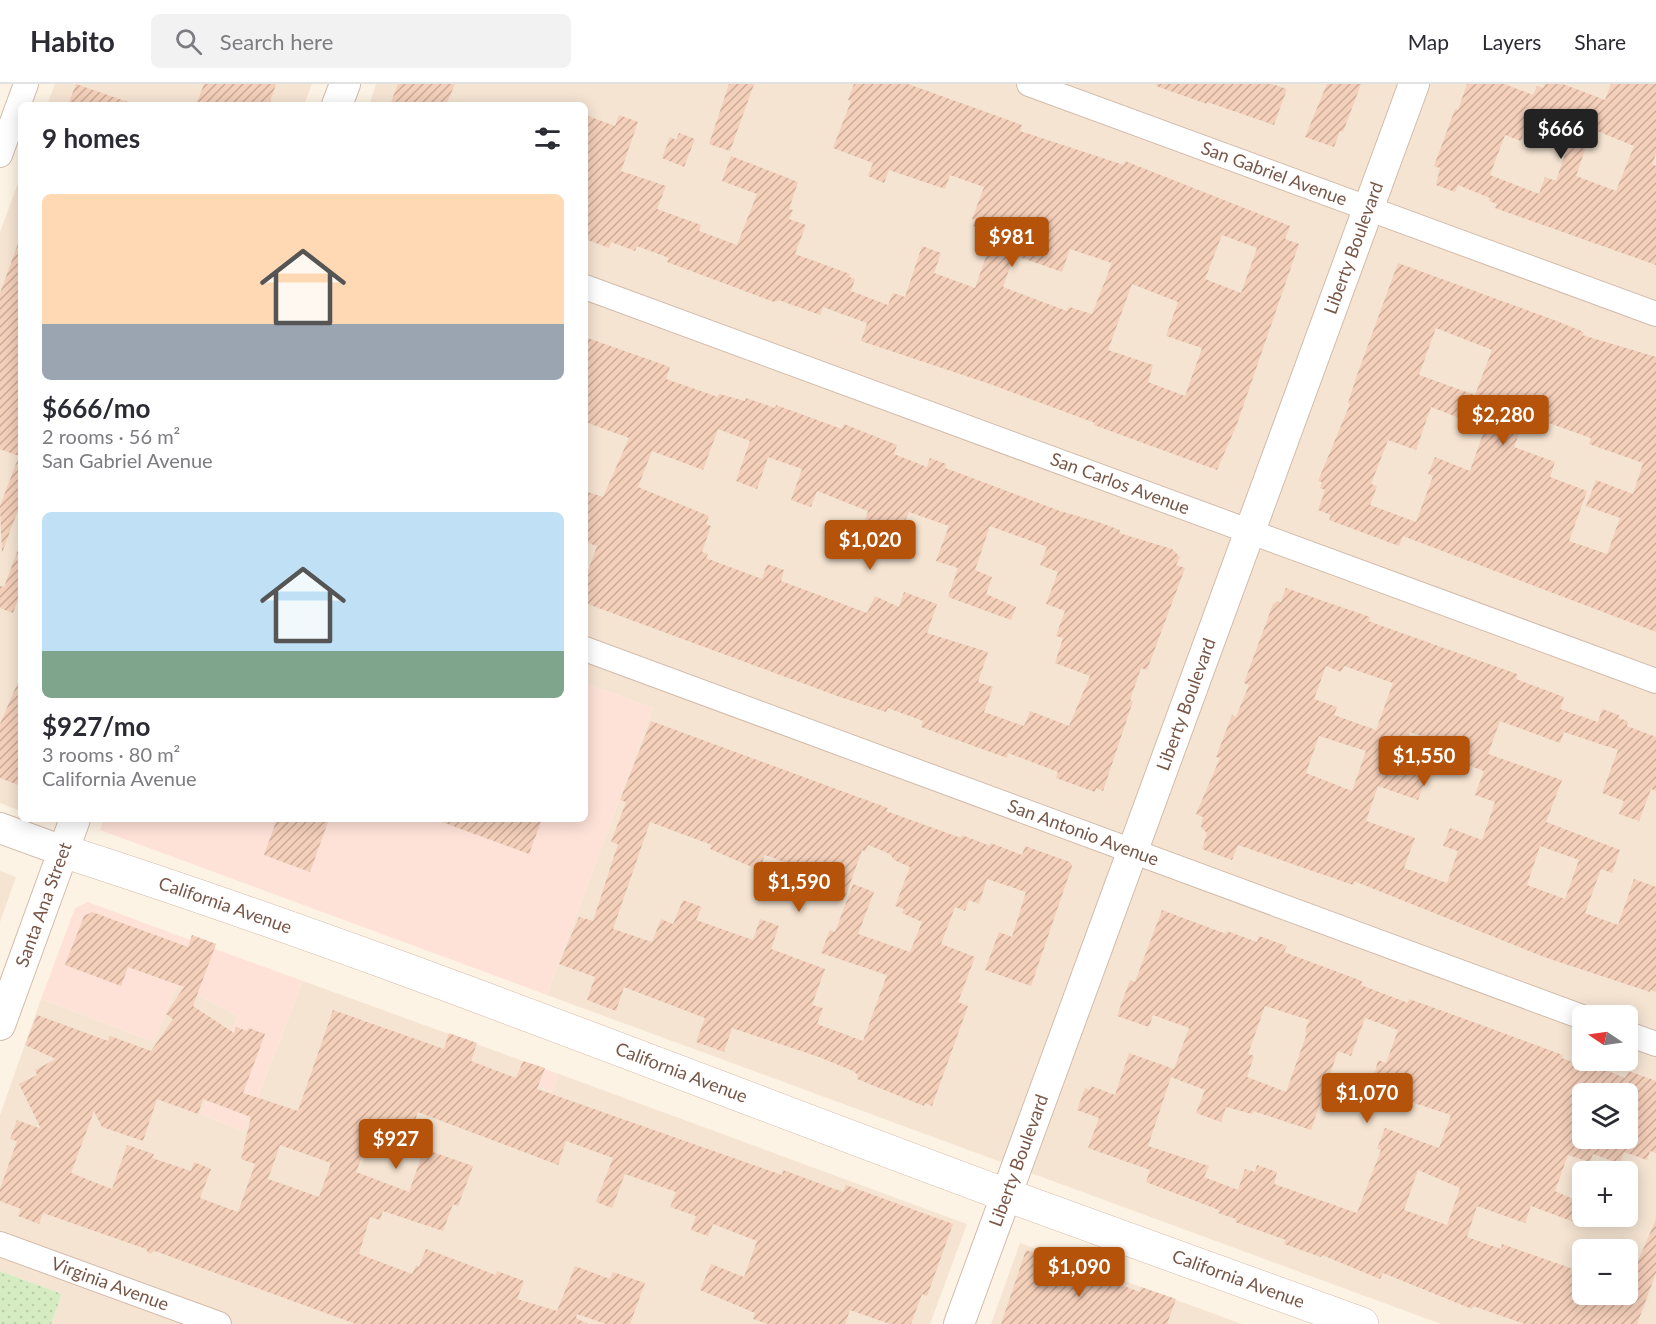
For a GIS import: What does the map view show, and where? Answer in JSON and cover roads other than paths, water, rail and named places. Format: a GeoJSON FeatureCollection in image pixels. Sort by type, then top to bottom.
{"type":"FeatureCollection","features":[{"type":"Feature","properties":{"kind":"main road","name":"California Avenue"},"geometry":{"type":"LineString","coordinates":[[63,851],[184,890],[387,963],[1007,1195],[1362,1324]]}},
{"type":"Feature","properties":{"kind":"street"},"geometry":{"type":"LineString","coordinates":[[19,102],[26,84]]}},
{"type":"Feature","properties":{"kind":"street"},"geometry":{"type":"LineString","coordinates":[[338,102],[345,84]]}},
{"type":"Feature","properties":{"kind":"street","name":"San Gabriel Avenue"},"geometry":{"type":"LineString","coordinates":[[1029,84],[1656,314]]}},
{"type":"Feature","properties":{"kind":"street","name":"Liberty Boulevard"},"geometry":{"type":"LineString","coordinates":[[959,1324],[1414,84]]}},
{"type":"Feature","properties":{"kind":"street"},"geometry":{"type":"LineString","coordinates":[[0,155],[18,106]]}},
{"type":"Feature","properties":{"kind":"street","name":"San Carlos Avenue"},"geometry":{"type":"LineString","coordinates":[[588,287],[1656,681]]}},
{"type":"Feature","properties":{"kind":"street","name":"San Antonio Avenue"},"geometry":{"type":"LineString","coordinates":[[588,650],[1572,1013]]}},
{"type":"Feature","properties":{"kind":"street","name":"Santa Ana Street"},"geometry":{"type":"LineString","coordinates":[[0,1025],[74,822]]}},
{"type":"Feature","properties":{"kind":"street","name":"California Avenue"},"geometry":{"type":"LineString","coordinates":[[0,828],[63,851]]}},
{"type":"Feature","properties":{"kind":"street"},"geometry":{"type":"LineString","coordinates":[[1638,1038],[1656,1044]]}},
{"type":"Feature","properties":{"kind":"street","name":"Virginia Avenue"},"geometry":{"type":"LineString","coordinates":[[0,1244],[219,1324]]}}]}
